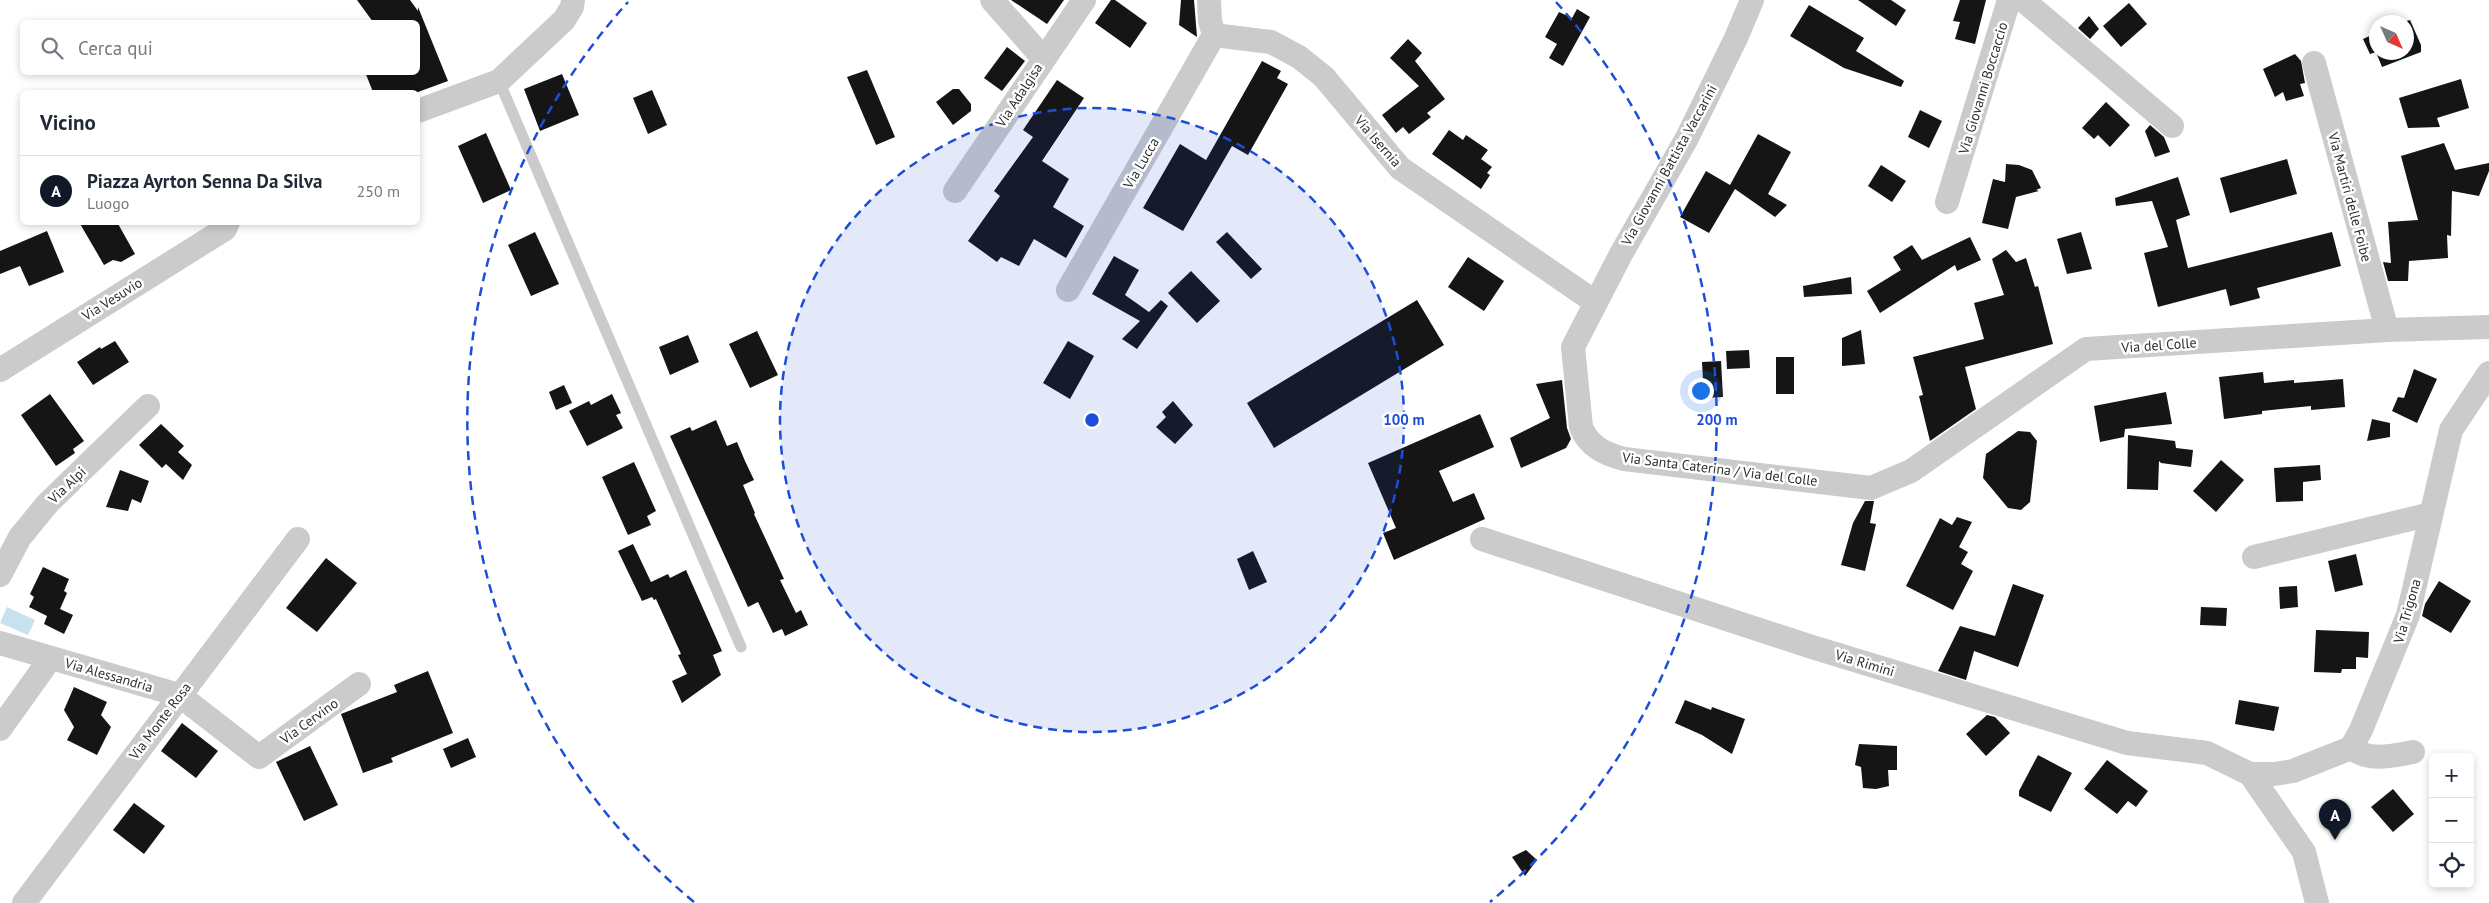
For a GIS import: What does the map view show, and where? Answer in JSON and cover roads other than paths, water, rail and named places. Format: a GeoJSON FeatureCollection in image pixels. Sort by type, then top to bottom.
{"type":"FeatureCollection","features":[{"type":"Feature","properties":{"kind":"street"},"geometry":{"type":"LineString","coordinates":[[420,110],[499,80],[564,20],[572,7],[573,0]]}},
{"type":"Feature","properties":{"kind":"street"},"geometry":{"type":"LineString","coordinates":[[992,0],[1044,58]]}},
{"type":"Feature","properties":{"kind":"street","name":"Via Adalgisa"},"geometry":{"type":"LineString","coordinates":[[955,191],[1084,0]]}},
{"type":"Feature","properties":{"kind":"street"},"geometry":{"type":"LineString","coordinates":[[1209,0],[1210,21],[1214,35]]}},
{"type":"Feature","properties":{"kind":"street","name":"Via Giovanni Battista Vaccarini"},"geometry":{"type":"LineString","coordinates":[[1577,398],[1573,347],[1687,138],[1736,38],[1752,0]]}},
{"type":"Feature","properties":{"kind":"street","name":"Via Giovanni Boccaccio"},"geometry":{"type":"LineString","coordinates":[[1947,202],[2009,0]]}},
{"type":"Feature","properties":{"kind":"street"},"geometry":{"type":"LineString","coordinates":[[2023,0],[2172,126]]}},
{"type":"Feature","properties":{"kind":"street","name":"Via Lucca"},"geometry":{"type":"LineString","coordinates":[[1068,290],[1214,35]]}},
{"type":"Feature","properties":{"kind":"street","name":"Via Isernia"},"geometry":{"type":"LineString","coordinates":[[1214,35],[1272,42],[1299,57],[1324,77],[1400,168],[1596,302]]}},
{"type":"Feature","properties":{"kind":"street","name":"Via Martiri delle Foibe"},"geometry":{"type":"LineString","coordinates":[[2314,63],[2387,330]]}},
{"type":"Feature","properties":{"kind":"street","name":"Via Vesuvio"},"geometry":{"type":"LineString","coordinates":[[0,370],[226,226]]}},
{"type":"Feature","properties":{"kind":"street","name":"Via del Colle"},"geometry":{"type":"LineString","coordinates":[[1871,488],[1911,471],[2086,350],[2387,330],[2489,327]]}},
{"type":"Feature","properties":{"kind":"street","name":"Via Trigona"},"geometry":{"type":"LineString","coordinates":[[2351,748],[2361,730],[2408,615],[2451,430],[2489,373]]}},
{"type":"Feature","properties":{"kind":"street","name":"Via Santa Caterina / Via del Colle"},"geometry":{"type":"LineString","coordinates":[[1577,398],[1581,427],[1585,439],[1607,454],[1624,459],[1871,488]]}},
{"type":"Feature","properties":{"kind":"street","name":"Via Alpi"},"geometry":{"type":"LineString","coordinates":[[0,575],[20,537],[48,503],[148,406]]}},
{"type":"Feature","properties":{"kind":"street"},"geometry":{"type":"LineString","coordinates":[[2254,557],[2431,514]]}},
{"type":"Feature","properties":{"kind":"street","name":"Via Monte Rosa"},"geometry":{"type":"LineString","coordinates":[[24,903],[298,539]]}},
{"type":"Feature","properties":{"kind":"street","name":"Via Rimini"},"geometry":{"type":"LineString","coordinates":[[1482,539],[1812,647],[2127,744],[2207,753],[2250,774]]}},
{"type":"Feature","properties":{"kind":"street","name":"Via Alessandria"},"geometry":{"type":"LineString","coordinates":[[0,643],[179,695],[259,757]]}},
{"type":"Feature","properties":{"kind":"street"},"geometry":{"type":"LineString","coordinates":[[0,729],[50,659]]}},
{"type":"Feature","properties":{"kind":"street","name":"Via Cervino"},"geometry":{"type":"LineString","coordinates":[[259,757],[359,684]]}},
{"type":"Feature","properties":{"kind":"street"},"geometry":{"type":"LineString","coordinates":[[2250,774],[2274,774],[2293,771],[2351,748],[2362,756],[2386,756],[2413,752]]}},
{"type":"Feature","properties":{"kind":"street"},"geometry":{"type":"LineString","coordinates":[[2250,774],[2304,852],[2317,903]]}},
{"type":"Feature","properties":{"kind":"lane"},"geometry":{"type":"LineString","coordinates":[[499,80],[741,647]]}},
{"type":"Feature","properties":{"kind":"water"},"geometry":{"type":"Polygon","coordinates":[[[7,607],[35,620],[28,635],[0,623],[7,607]]]}},
{"type":"Feature","properties":{"kind":"place","name":"Piazza Ayrton Senna Da Silva"},"geometry":{"type":"Point","coordinates":[2335,840]}}]}
